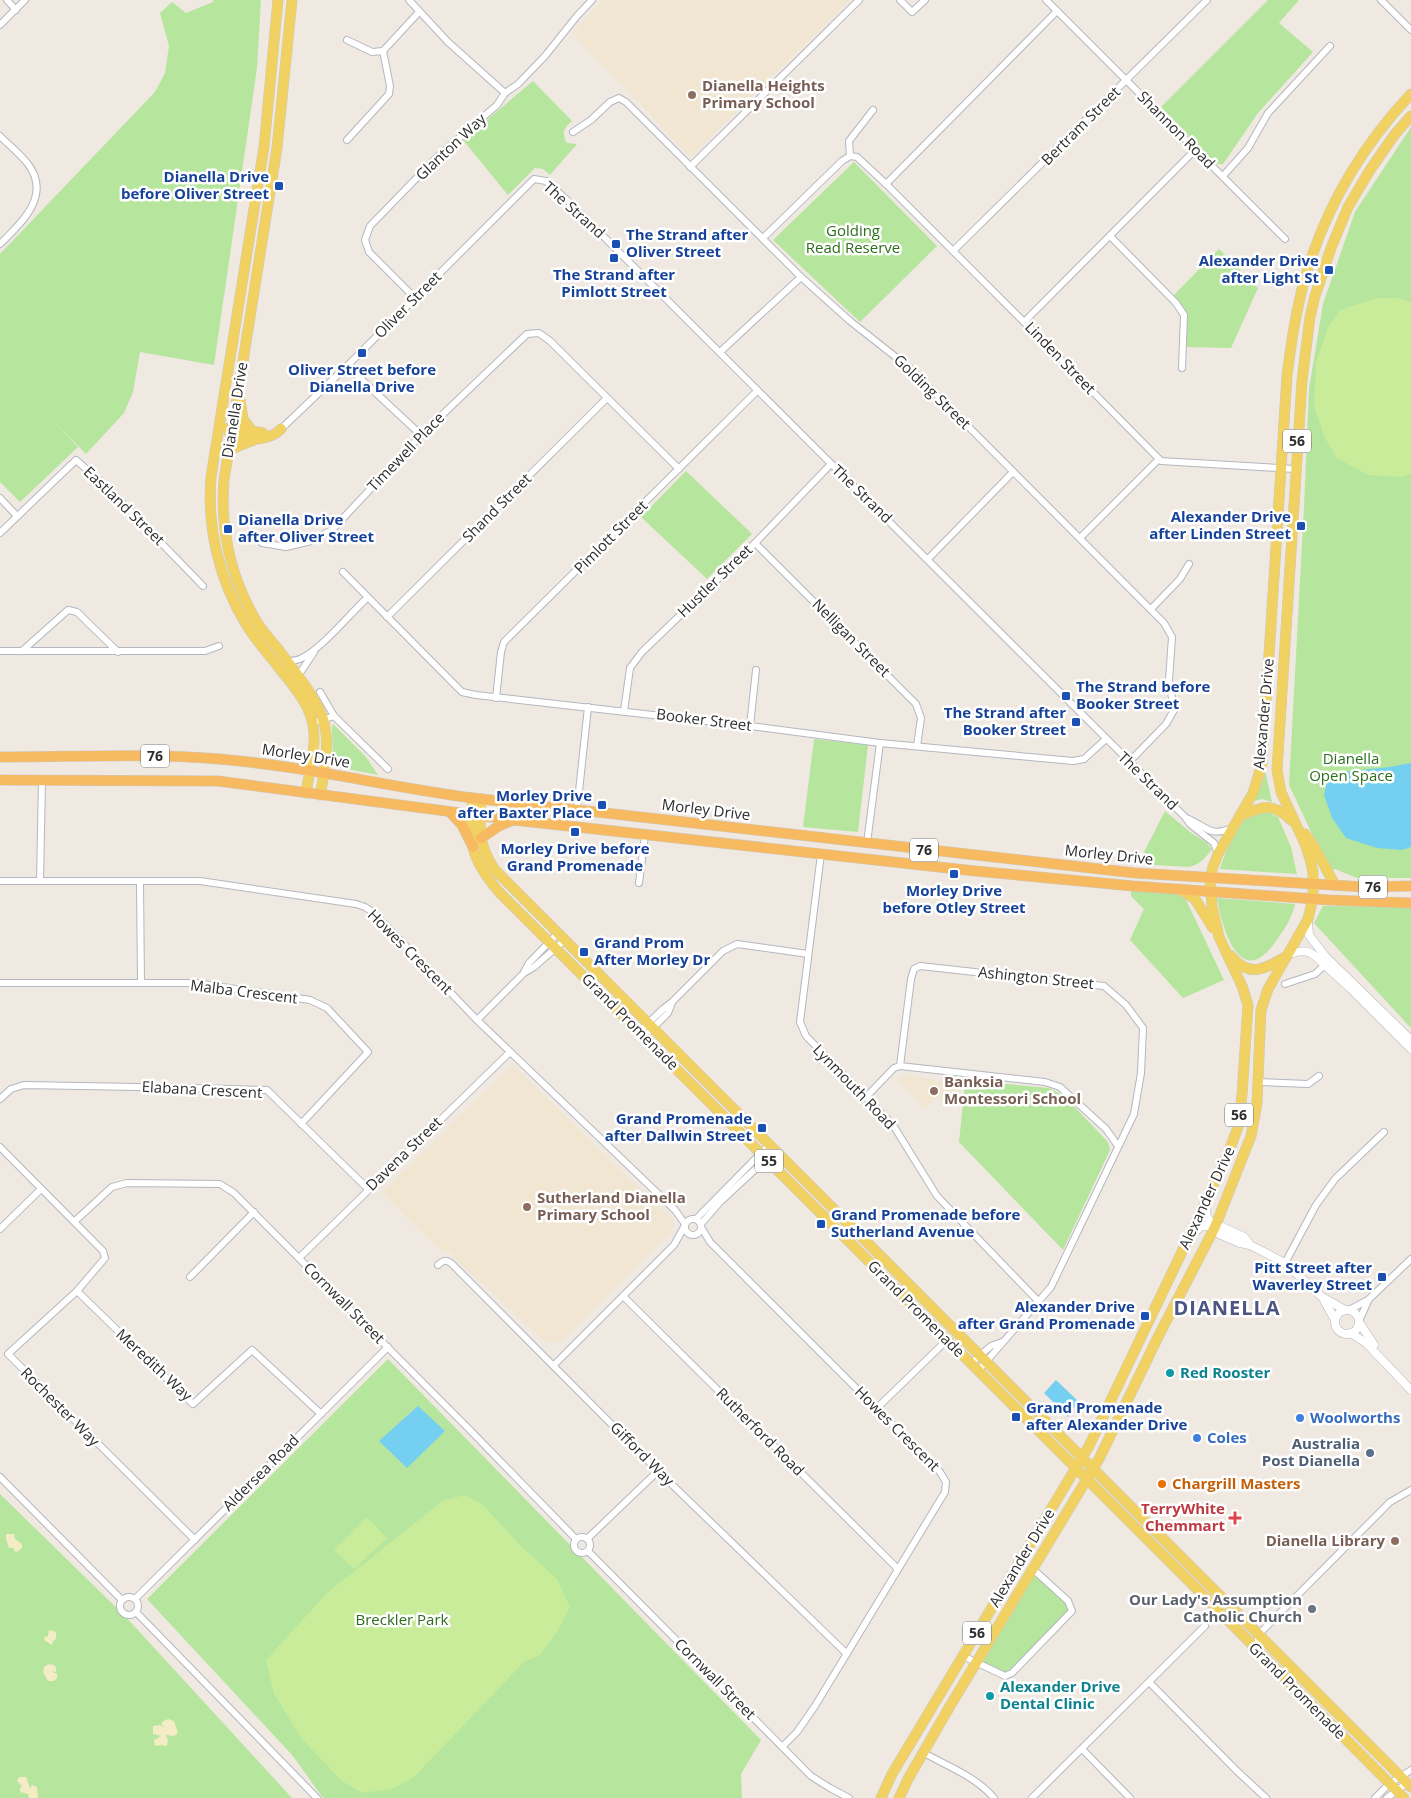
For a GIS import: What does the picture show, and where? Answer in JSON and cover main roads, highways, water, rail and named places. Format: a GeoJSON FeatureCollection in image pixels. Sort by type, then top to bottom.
{"type":"FeatureCollection","features":[{"type":"Feature","properties":{"kind":"highway","name":"Morley Drive"},"geometry":{"type":"LineString","coordinates":[[0,756],[188,756],[222,759],[310,770],[410,789],[477,799],[1135,873],[1313,884],[1411,886]]}},
{"type":"Feature","properties":{"kind":"highway","name":"Morley Drive"},"geometry":{"type":"LineString","coordinates":[[0,780],[203,780],[514,820],[1102,884],[1411,903]]}},
{"type":"Feature","properties":{"kind":"highway"},"geometry":{"type":"LineString","coordinates":[[450,812],[462,825],[473,846]]}},
{"type":"Feature","properties":{"kind":"highway"},"geometry":{"type":"LineString","coordinates":[[481,838],[514,820]]}},
{"type":"Feature","properties":{"kind":"highway"},"geometry":{"type":"LineString","coordinates":[[760,847],[762,831]]}},
{"type":"Feature","properties":{"kind":"main road","name":"Dianella Drive"},"geometry":{"type":"LineString","coordinates":[[278,0],[264,147],[215,451],[210,485],[210,510],[216,549],[224,578],[246,625],[304,700],[326,734],[325,773],[320,795]]}},
{"type":"Feature","properties":{"kind":"main road","name":"Dianella Drive"},"geometry":{"type":"LineString","coordinates":[[292,0],[278,148],[231,430],[224,480],[223,518],[230,556],[239,586],[256,620],[308,690],[318,722],[306,793]]}},
{"type":"Feature","properties":{"kind":"main road","name":"Alexander Drive"},"geometry":{"type":"LineString","coordinates":[[881,1798],[892,1774],[1082,1458],[1190,1236],[1238,1127],[1248,1013],[1247,998],[1218,937],[1210,891],[1210,878],[1212,867],[1218,854],[1252,793],[1262,764],[1287,376],[1292,338],[1305,277],[1324,227],[1349,177],[1376,134],[1411,94]]}},
{"type":"Feature","properties":{"kind":"main road","name":"Alexander Drive"},"geometry":{"type":"LineString","coordinates":[[901,1794],[977,1663],[1094,1469],[1158,1337],[1215,1227],[1251,1136],[1255,1119],[1258,1082],[1261,1010],[1268,989],[1308,919],[1313,898],[1313,872],[1310,859],[1281,792],[1277,770],[1295,469],[1306,341],[1310,316],[1320,280],[1348,208],[1370,170],[1395,134],[1411,116]]}},
{"type":"Feature","properties":{"kind":"main road"},"geometry":{"type":"LineString","coordinates":[[238,388],[242,416],[255,436]]}},
{"type":"Feature","properties":{"kind":"main road"},"geometry":{"type":"LineString","coordinates":[[223,403],[225,423],[231,430]]}},
{"type":"Feature","properties":{"kind":"main road"},"geometry":{"type":"LineString","coordinates":[[215,451],[231,430],[238,429],[255,436]]}},
{"type":"Feature","properties":{"kind":"main road"},"geometry":{"type":"LineString","coordinates":[[228,452],[255,436],[274,429],[281,429]]}},
{"type":"Feature","properties":{"kind":"main road","name":"Grand Promenade"},"geometry":{"type":"LineString","coordinates":[[477,799],[473,846],[477,862],[487,878],[1396,1791]]}},
{"type":"Feature","properties":{"kind":"main road","name":"56"},"geometry":{"type":"LineString","coordinates":[[1240,816],[1261,808],[1280,810],[1309,839],[1335,885]]}},
{"type":"Feature","properties":{"kind":"main road","name":"Grand Promenade"},"geometry":{"type":"LineString","coordinates":[[476,815],[484,852],[495,870],[652,1025],[772,1148],[1406,1782]]}},
{"type":"Feature","properties":{"kind":"main road"},"geometry":{"type":"LineString","coordinates":[[1179,889],[1195,899],[1218,937]]}},
{"type":"Feature","properties":{"kind":"main road","name":"56"},"geometry":{"type":"LineString","coordinates":[[1224,947],[1243,968],[1255,970],[1270,966],[1288,955]]}},
{"type":"Feature","properties":{"kind":"main road"},"geometry":{"type":"LineString","coordinates":[[832,1225],[841,1217]]}},
{"type":"Feature","properties":{"kind":"water"},"geometry":{"type":"Polygon","coordinates":[[[1411,763],[1411,847],[1402,850],[1377,848],[1346,838],[1332,818],[1324,795],[1327,782],[1343,772],[1411,763]]]}},
{"type":"Feature","properties":{"kind":"water"},"geometry":{"type":"Polygon","coordinates":[[[1056,1380],[1078,1401],[1068,1417],[1044,1393],[1056,1380]]]}},
{"type":"Feature","properties":{"kind":"water"},"geometry":{"type":"Polygon","coordinates":[[[418,1406],[445,1431],[407,1468],[379,1441],[418,1406]]]}},
{"type":"Feature","properties":{"kind":"place","name":"Dianella Heights Primary School"},"geometry":{"type":"Point","coordinates":[692,95]}},
{"type":"Feature","properties":{"kind":"place","name":"Dianella Drive before Oliver Street"},"geometry":{"type":"Point","coordinates":[279,186]}},
{"type":"Feature","properties":{"kind":"place","name":"The Strand after Oliver Street"},"geometry":{"type":"Point","coordinates":[616,244]}},
{"type":"Feature","properties":{"kind":"place","name":"The Strand after Pimlott Street"},"geometry":{"type":"Point","coordinates":[614,258]}},
{"type":"Feature","properties":{"kind":"place","name":"Alexander Drive after Light St"},"geometry":{"type":"Point","coordinates":[1329,270]}},
{"type":"Feature","properties":{"kind":"place","name":"Oliver Street before Dianella Drive"},"geometry":{"type":"Point","coordinates":[362,353]}},
{"type":"Feature","properties":{"kind":"place","name":"Alexander Drive after Linden Street"},"geometry":{"type":"Point","coordinates":[1301,526]}},
{"type":"Feature","properties":{"kind":"place","name":"Dianella Drive after Oliver Street"},"geometry":{"type":"Point","coordinates":[228,529]}},
{"type":"Feature","properties":{"kind":"place","name":"The Strand before Booker Street"},"geometry":{"type":"Point","coordinates":[1066,696]}},
{"type":"Feature","properties":{"kind":"place","name":"The Strand after Booker Street"},"geometry":{"type":"Point","coordinates":[1076,722]}},
{"type":"Feature","properties":{"kind":"place","name":"Morley Drive after Baxter Place"},"geometry":{"type":"Point","coordinates":[602,805]}},
{"type":"Feature","properties":{"kind":"place","name":"Morley Drive before Grand Promenade"},"geometry":{"type":"Point","coordinates":[575,832]}},
{"type":"Feature","properties":{"kind":"place","name":"Morley Drive before Otley Street"},"geometry":{"type":"Point","coordinates":[954,874]}},
{"type":"Feature","properties":{"kind":"place","name":"Grand Prom After Morley Dr"},"geometry":{"type":"Point","coordinates":[584,952]}},
{"type":"Feature","properties":{"kind":"place","name":"Banksia Montessori School"},"geometry":{"type":"Point","coordinates":[934,1091]}},
{"type":"Feature","properties":{"kind":"place","name":"Grand Promenade after Dallwin Street"},"geometry":{"type":"Point","coordinates":[762,1128]}},
{"type":"Feature","properties":{"kind":"place","name":"Sutherland Dianella Primary School"},"geometry":{"type":"Point","coordinates":[527,1207]}},
{"type":"Feature","properties":{"kind":"place","name":"Grand Promenade before Sutherland Avenue"},"geometry":{"type":"Point","coordinates":[821,1224]}},
{"type":"Feature","properties":{"kind":"place","name":"Pitt Street after Waverley Street"},"geometry":{"type":"Point","coordinates":[1382,1277]}},
{"type":"Feature","properties":{"kind":"place","name":"Alexander Drive after Grand Promenade"},"geometry":{"type":"Point","coordinates":[1145,1316]}},
{"type":"Feature","properties":{"kind":"place","name":"Red Rooster"},"geometry":{"type":"Point","coordinates":[1170,1373]}},
{"type":"Feature","properties":{"kind":"place","name":"Grand Promenade after Alexander Drive"},"geometry":{"type":"Point","coordinates":[1016,1417]}},
{"type":"Feature","properties":{"kind":"place","name":"Woolworths"},"geometry":{"type":"Point","coordinates":[1300,1418]}},
{"type":"Feature","properties":{"kind":"place","name":"Coles"},"geometry":{"type":"Point","coordinates":[1197,1438]}},
{"type":"Feature","properties":{"kind":"place","name":"Australia Post Dianella"},"geometry":{"type":"Point","coordinates":[1370,1453]}},
{"type":"Feature","properties":{"kind":"place","name":"Chargrill Masters"},"geometry":{"type":"Point","coordinates":[1162,1484]}},
{"type":"Feature","properties":{"kind":"place","name":"TerryWhite Chemmart"},"geometry":{"type":"Point","coordinates":[1235,1518]}},
{"type":"Feature","properties":{"kind":"place","name":"Dianella Library"},"geometry":{"type":"Point","coordinates":[1395,1541]}},
{"type":"Feature","properties":{"kind":"place","name":"Our Lady's Assumption Catholic Church"},"geometry":{"type":"Point","coordinates":[1312,1609]}},
{"type":"Feature","properties":{"kind":"place","name":"Alexander Drive Dental Clinic"},"geometry":{"type":"Point","coordinates":[990,1696]}},
{"type":"Feature","properties":{"kind":"district","name":"DIANELLA"},"geometry":{"type":"Point","coordinates":[1227,1308]}},
{"type":"Feature","properties":{"kind":"park label","name":"Golding Read Reserve"},"geometry":{"type":"Point","coordinates":[853,240]}},
{"type":"Feature","properties":{"kind":"park label","name":"Dianella Open Space"},"geometry":{"type":"Point","coordinates":[1351,768]}},
{"type":"Feature","properties":{"kind":"park label","name":"Breckler Park"},"geometry":{"type":"Point","coordinates":[402,1620]}}]}
